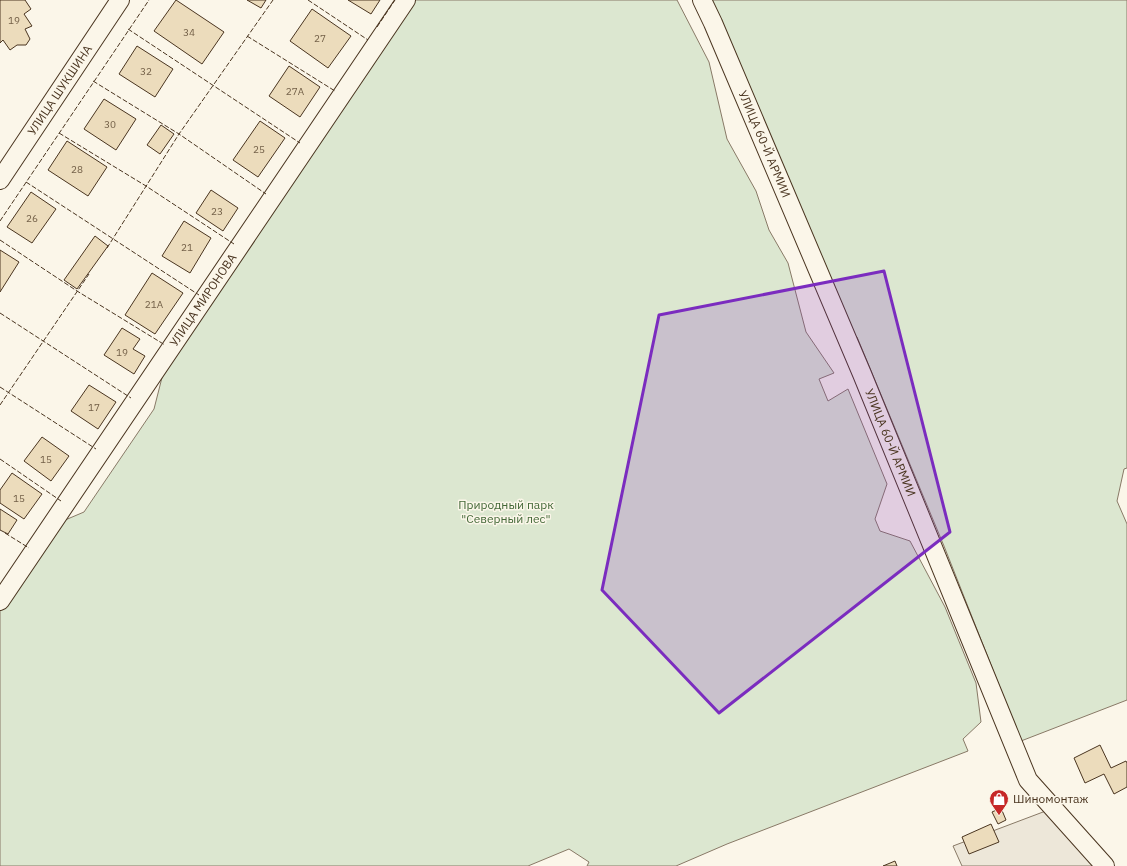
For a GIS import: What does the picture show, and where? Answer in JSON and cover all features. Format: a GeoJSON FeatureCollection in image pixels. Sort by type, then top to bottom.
{"type":"FeatureCollection","features":[{"type":"Feature","properties":{"kind":"street","name":"УЛИЦА ШУКШИНА"},"geometry":{"type":"LineString","coordinates":[[0,180],[120,0]]}},
{"type":"Feature","properties":{"kind":"street","name":"УЛИЦА МИРОНОВА"},"geometry":{"type":"LineString","coordinates":[[0,601],[406,0]]}},
{"type":"Feature","properties":{"kind":"street","name":"УЛИЦА 60-Й АРМИИ"},"geometry":{"type":"LineString","coordinates":[[702,0],[862,374],[1028,780],[1105,866]]}},
{"type":"Feature","properties":{"kind":"highlighted area"},"geometry":{"type":"Polygon","coordinates":[[[884,271],[950,532],[719,713],[602,590],[659,315],[884,271]]]}},
{"type":"Feature","properties":{"kind":"green space","name":"Природный парк \"Северный лес\""},"geometry":{"type":"Polygon","coordinates":[[[406,0],[677,0],[709,62],[727,139],[756,191],[769,230],[788,263],[806,332],[834,373],[819,379],[828,401],[848,389],[887,484],[875,519],[880,531],[910,541],[945,607],[976,683],[981,722],[963,739],[968,751],[727,844],[676,866],[587,866],[589,862],[569,849],[528,866],[0,866],[0,601],[51,526],[84,512],[154,409],[169,350],[406,0]]]}},
{"type":"Feature","properties":{"kind":"green space"},"geometry":{"type":"Polygon","coordinates":[[[706,0],[1127,0],[1127,468],[1124,469],[1117,501],[1127,524],[1127,700],[1021,741],[944,546],[857,337],[851,336],[706,0]]]}},
{"type":"Feature","properties":{"kind":"shaded area"},"geometry":{"type":"Polygon","coordinates":[[[1051,809],[1111,866],[962,866],[953,846],[1051,809]]]}},
{"type":"Feature","properties":{"kind":"building"},"geometry":{"type":"Polygon","coordinates":[[[0,0],[25,0],[31,9],[24,14],[32,26],[25,29],[30,39],[26,45],[17,45],[10,50],[3,40],[0,43],[0,0]]]}},
{"type":"Feature","properties":{"kind":"building"},"geometry":{"type":"Polygon","coordinates":[[[176,0],[224,32],[202,64],[154,31],[176,0]]]}},
{"type":"Feature","properties":{"kind":"building"},"geometry":{"type":"Polygon","coordinates":[[[247,0],[266,0],[261,8],[247,0]]]}},
{"type":"Feature","properties":{"kind":"building"},"geometry":{"type":"Polygon","coordinates":[[[348,0],[380,0],[371,14],[348,0]]]}},
{"type":"Feature","properties":{"kind":"building"},"geometry":{"type":"Polygon","coordinates":[[[312,9],[351,36],[328,68],[290,41],[312,9]]]}},
{"type":"Feature","properties":{"kind":"building"},"geometry":{"type":"Polygon","coordinates":[[[137,46],[173,69],[155,97],[119,74],[137,46]]]}},
{"type":"Feature","properties":{"kind":"building"},"geometry":{"type":"Polygon","coordinates":[[[289,66],[320,87],[300,117],[269,96],[289,66]]]}},
{"type":"Feature","properties":{"kind":"building"},"geometry":{"type":"Polygon","coordinates":[[[104,99],[136,119],[116,150],[84,129],[104,99]]]}},
{"type":"Feature","properties":{"kind":"building"},"geometry":{"type":"Polygon","coordinates":[[[260,121],[285,138],[258,177],[233,160],[260,121]]]}},
{"type":"Feature","properties":{"kind":"building"},"geometry":{"type":"Polygon","coordinates":[[[161,125],[174,134],[160,154],[147,145],[161,125]]]}},
{"type":"Feature","properties":{"kind":"building"},"geometry":{"type":"Polygon","coordinates":[[[67,141],[107,167],[88,196],[48,170],[67,141]]]}},
{"type":"Feature","properties":{"kind":"building"},"geometry":{"type":"Polygon","coordinates":[[[211,190],[238,208],[223,231],[196,213],[211,190]]]}},
{"type":"Feature","properties":{"kind":"building"},"geometry":{"type":"Polygon","coordinates":[[[31,192],[56,209],[32,243],[7,227],[31,192]]]}},
{"type":"Feature","properties":{"kind":"building"},"geometry":{"type":"Polygon","coordinates":[[[184,221],[211,238],[190,273],[162,256],[184,221]]]}},
{"type":"Feature","properties":{"kind":"building"},"geometry":{"type":"Polygon","coordinates":[[[95,236],[108,246],[77,289],[64,280],[95,236]]]}},
{"type":"Feature","properties":{"kind":"building"},"geometry":{"type":"Polygon","coordinates":[[[0,250],[19,262],[0,292],[0,250]]]}},
{"type":"Feature","properties":{"kind":"building"},"geometry":{"type":"Polygon","coordinates":[[[152,273],[183,293],[155,334],[125,315],[152,273]]]}},
{"type":"Feature","properties":{"kind":"building"},"geometry":{"type":"Polygon","coordinates":[[[122,328],[140,339],[133,349],[145,356],[134,374],[104,355],[122,328]]]}},
{"type":"Feature","properties":{"kind":"building"},"geometry":{"type":"Polygon","coordinates":[[[89,385],[116,402],[98,429],[71,411],[89,385]]]}},
{"type":"Feature","properties":{"kind":"building"},"geometry":{"type":"Polygon","coordinates":[[[42,437],[69,456],[51,481],[24,461],[42,437]]]}},
{"type":"Feature","properties":{"kind":"building"},"geometry":{"type":"Polygon","coordinates":[[[12,473],[42,494],[24,519],[0,503],[0,490],[12,473]]]}},
{"type":"Feature","properties":{"kind":"building"},"geometry":{"type":"Polygon","coordinates":[[[0,509],[17,520],[8,534],[0,530],[0,509]]]}},
{"type":"Feature","properties":{"kind":"building"},"geometry":{"type":"Polygon","coordinates":[[[1100,745],[1111,768],[1126,761],[1127,763],[1127,787],[1114,794],[1104,774],[1085,783],[1074,758],[1100,745]]]}},
{"type":"Feature","properties":{"kind":"building"},"geometry":{"type":"Polygon","coordinates":[[[1001,808],[1006,820],[998,824],[992,812],[1001,808]]]}},
{"type":"Feature","properties":{"kind":"building"},"geometry":{"type":"Polygon","coordinates":[[[991,824],[999,842],[969,854],[962,837],[991,824]]]}},
{"type":"Feature","properties":{"kind":"building"},"geometry":{"type":"Polygon","coordinates":[[[895,861],[897,866],[883,866],[895,861]]]}},
{"type":"Feature","properties":{"kind":"fence"},"geometry":{"type":"LineString","coordinates":[[0,221],[149,0]]}},
{"type":"Feature","properties":{"kind":"fence"},"geometry":{"type":"LineString","coordinates":[[107,248],[179,134],[273,0]]}},
{"type":"Feature","properties":{"kind":"fence"},"geometry":{"type":"LineString","coordinates":[[308,0],[368,40]]}},
{"type":"Feature","properties":{"kind":"fence"},"geometry":{"type":"LineString","coordinates":[[377,27],[395,0]]}},
{"type":"Feature","properties":{"kind":"fence"},"geometry":{"type":"LineString","coordinates":[[128,29],[300,143]]}},
{"type":"Feature","properties":{"kind":"fence"},"geometry":{"type":"LineString","coordinates":[[247,36],[335,91]]}},
{"type":"Feature","properties":{"kind":"fence"},"geometry":{"type":"LineString","coordinates":[[93,81],[179,134],[266,194]]}},
{"type":"Feature","properties":{"kind":"fence"},"geometry":{"type":"LineString","coordinates":[[59,133],[146,186],[234,244]]}},
{"type":"Feature","properties":{"kind":"fence"},"geometry":{"type":"LineString","coordinates":[[26,182],[199,295]]}},
{"type":"Feature","properties":{"kind":"fence"},"geometry":{"type":"LineString","coordinates":[[0,240],[77,291],[165,345]]}},
{"type":"Feature","properties":{"kind":"fence"},"geometry":{"type":"LineString","coordinates":[[0,405],[89,274]]}},
{"type":"Feature","properties":{"kind":"fence"},"geometry":{"type":"LineString","coordinates":[[0,313],[131,398]]}},
{"type":"Feature","properties":{"kind":"fence"},"geometry":{"type":"LineString","coordinates":[[0,387],[96,449]]}},
{"type":"Feature","properties":{"kind":"fence"},"geometry":{"type":"LineString","coordinates":[[0,459],[61,501]]}},
{"type":"Feature","properties":{"kind":"fence"},"geometry":{"type":"LineString","coordinates":[[5,533],[29,548]]}},
{"type":"Feature","properties":{"kind":"place","name":"Шиномонтаж"},"geometry":{"type":"Point","coordinates":[999,816]}}]}
